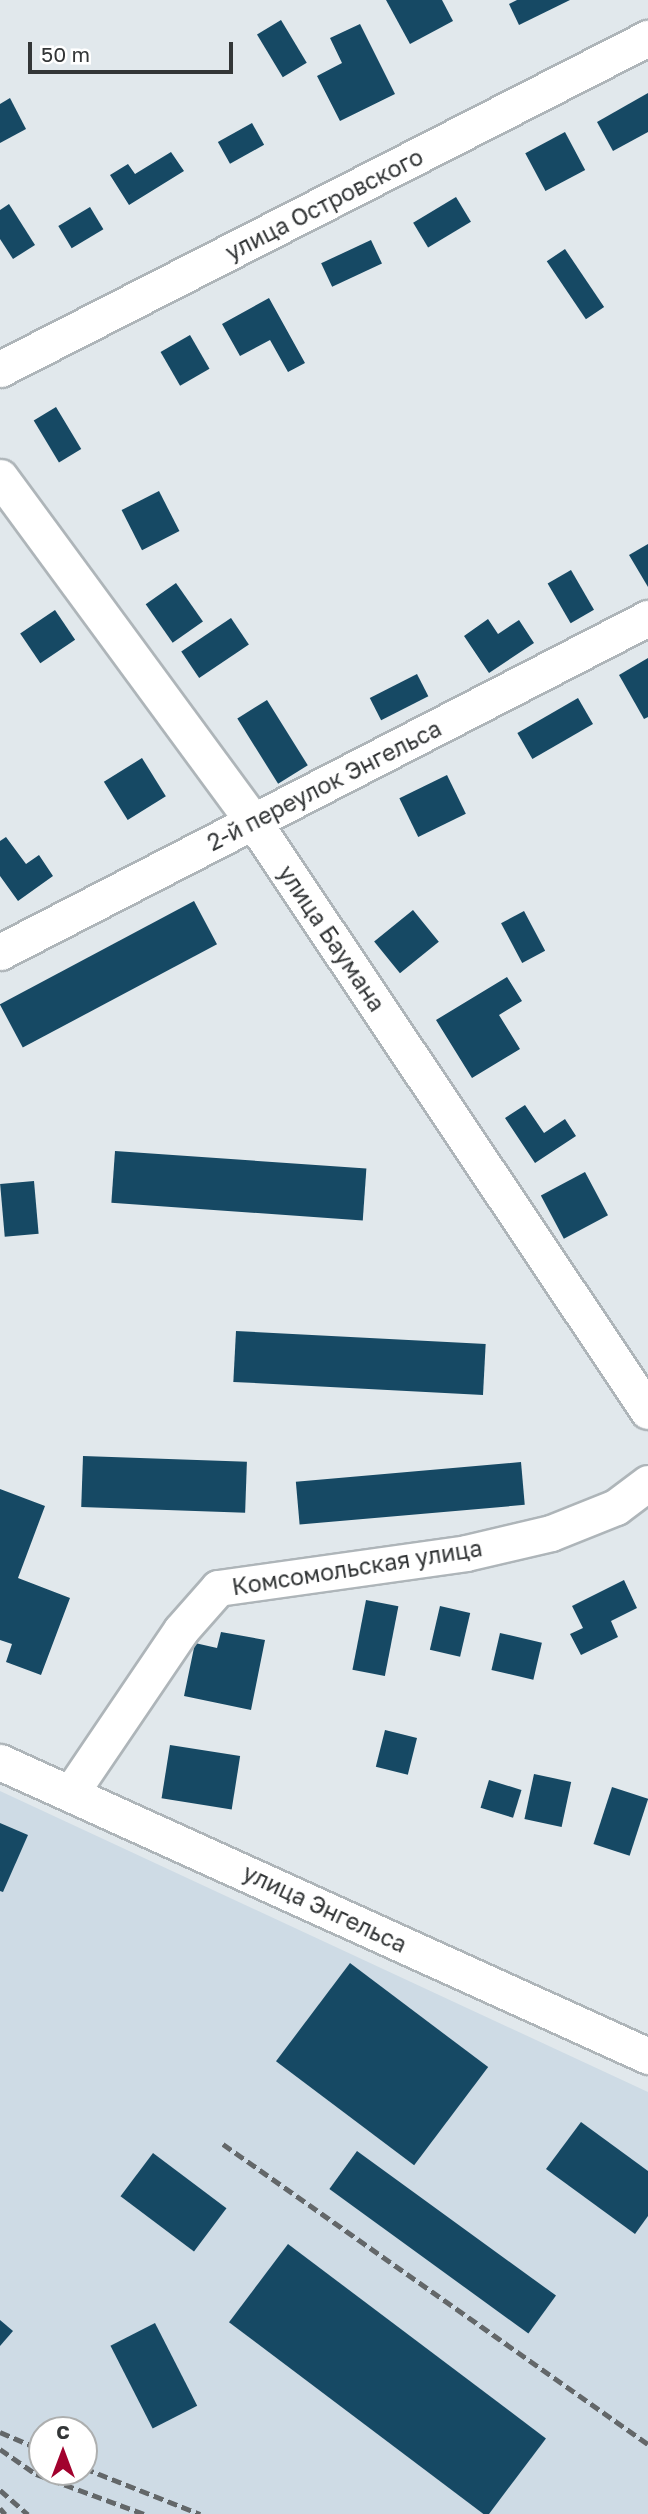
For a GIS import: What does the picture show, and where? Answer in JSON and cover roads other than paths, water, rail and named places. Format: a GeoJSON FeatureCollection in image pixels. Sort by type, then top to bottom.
{"type":"FeatureCollection","features":[{"type":"Feature","properties":{"kind":"street","name":"улица Островского"},"geometry":{"type":"LineString","coordinates":[[0,369],[648,38]]}},
{"type":"Feature","properties":{"kind":"street","name":"улица Баумана"},"geometry":{"type":"LineString","coordinates":[[0,477],[253,821],[648,1411]]}},
{"type":"Feature","properties":{"kind":"street","name":"2-й переулок Энгельса"},"geometry":{"type":"LineString","coordinates":[[0,952],[648,618]]}},
{"type":"Feature","properties":{"kind":"street","name":"Комсомольская улица"},"geometry":{"type":"LineString","coordinates":[[72,1791],[181,1630],[218,1588],[551,1533],[616,1507],[648,1483]]}},
{"type":"Feature","properties":{"kind":"street","name":"улица Энгельса"},"geometry":{"type":"LineString","coordinates":[[0,1762],[72,1791],[648,2056]]}},
{"type":"Feature","properties":{"kind":"railway"},"geometry":{"type":"LineString","coordinates":[[223,2144],[648,2444]]}},
{"type":"Feature","properties":{"kind":"railway"},"geometry":{"type":"LineString","coordinates":[[0,2432],[28,2444]]}},
{"type":"Feature","properties":{"kind":"railway"},"geometry":{"type":"LineString","coordinates":[[0,2449],[36,2474],[144,2514]]}},
{"type":"Feature","properties":{"kind":"railway"},"geometry":{"type":"LineString","coordinates":[[98,2474],[200,2514]]}},
{"type":"Feature","properties":{"kind":"railway"},"geometry":{"type":"LineString","coordinates":[[0,2490],[28,2514]]}},
{"type":"Feature","properties":{"kind":"railway"},"geometry":{"type":"LineString","coordinates":[[0,2508],[5,2514]]}}]}
